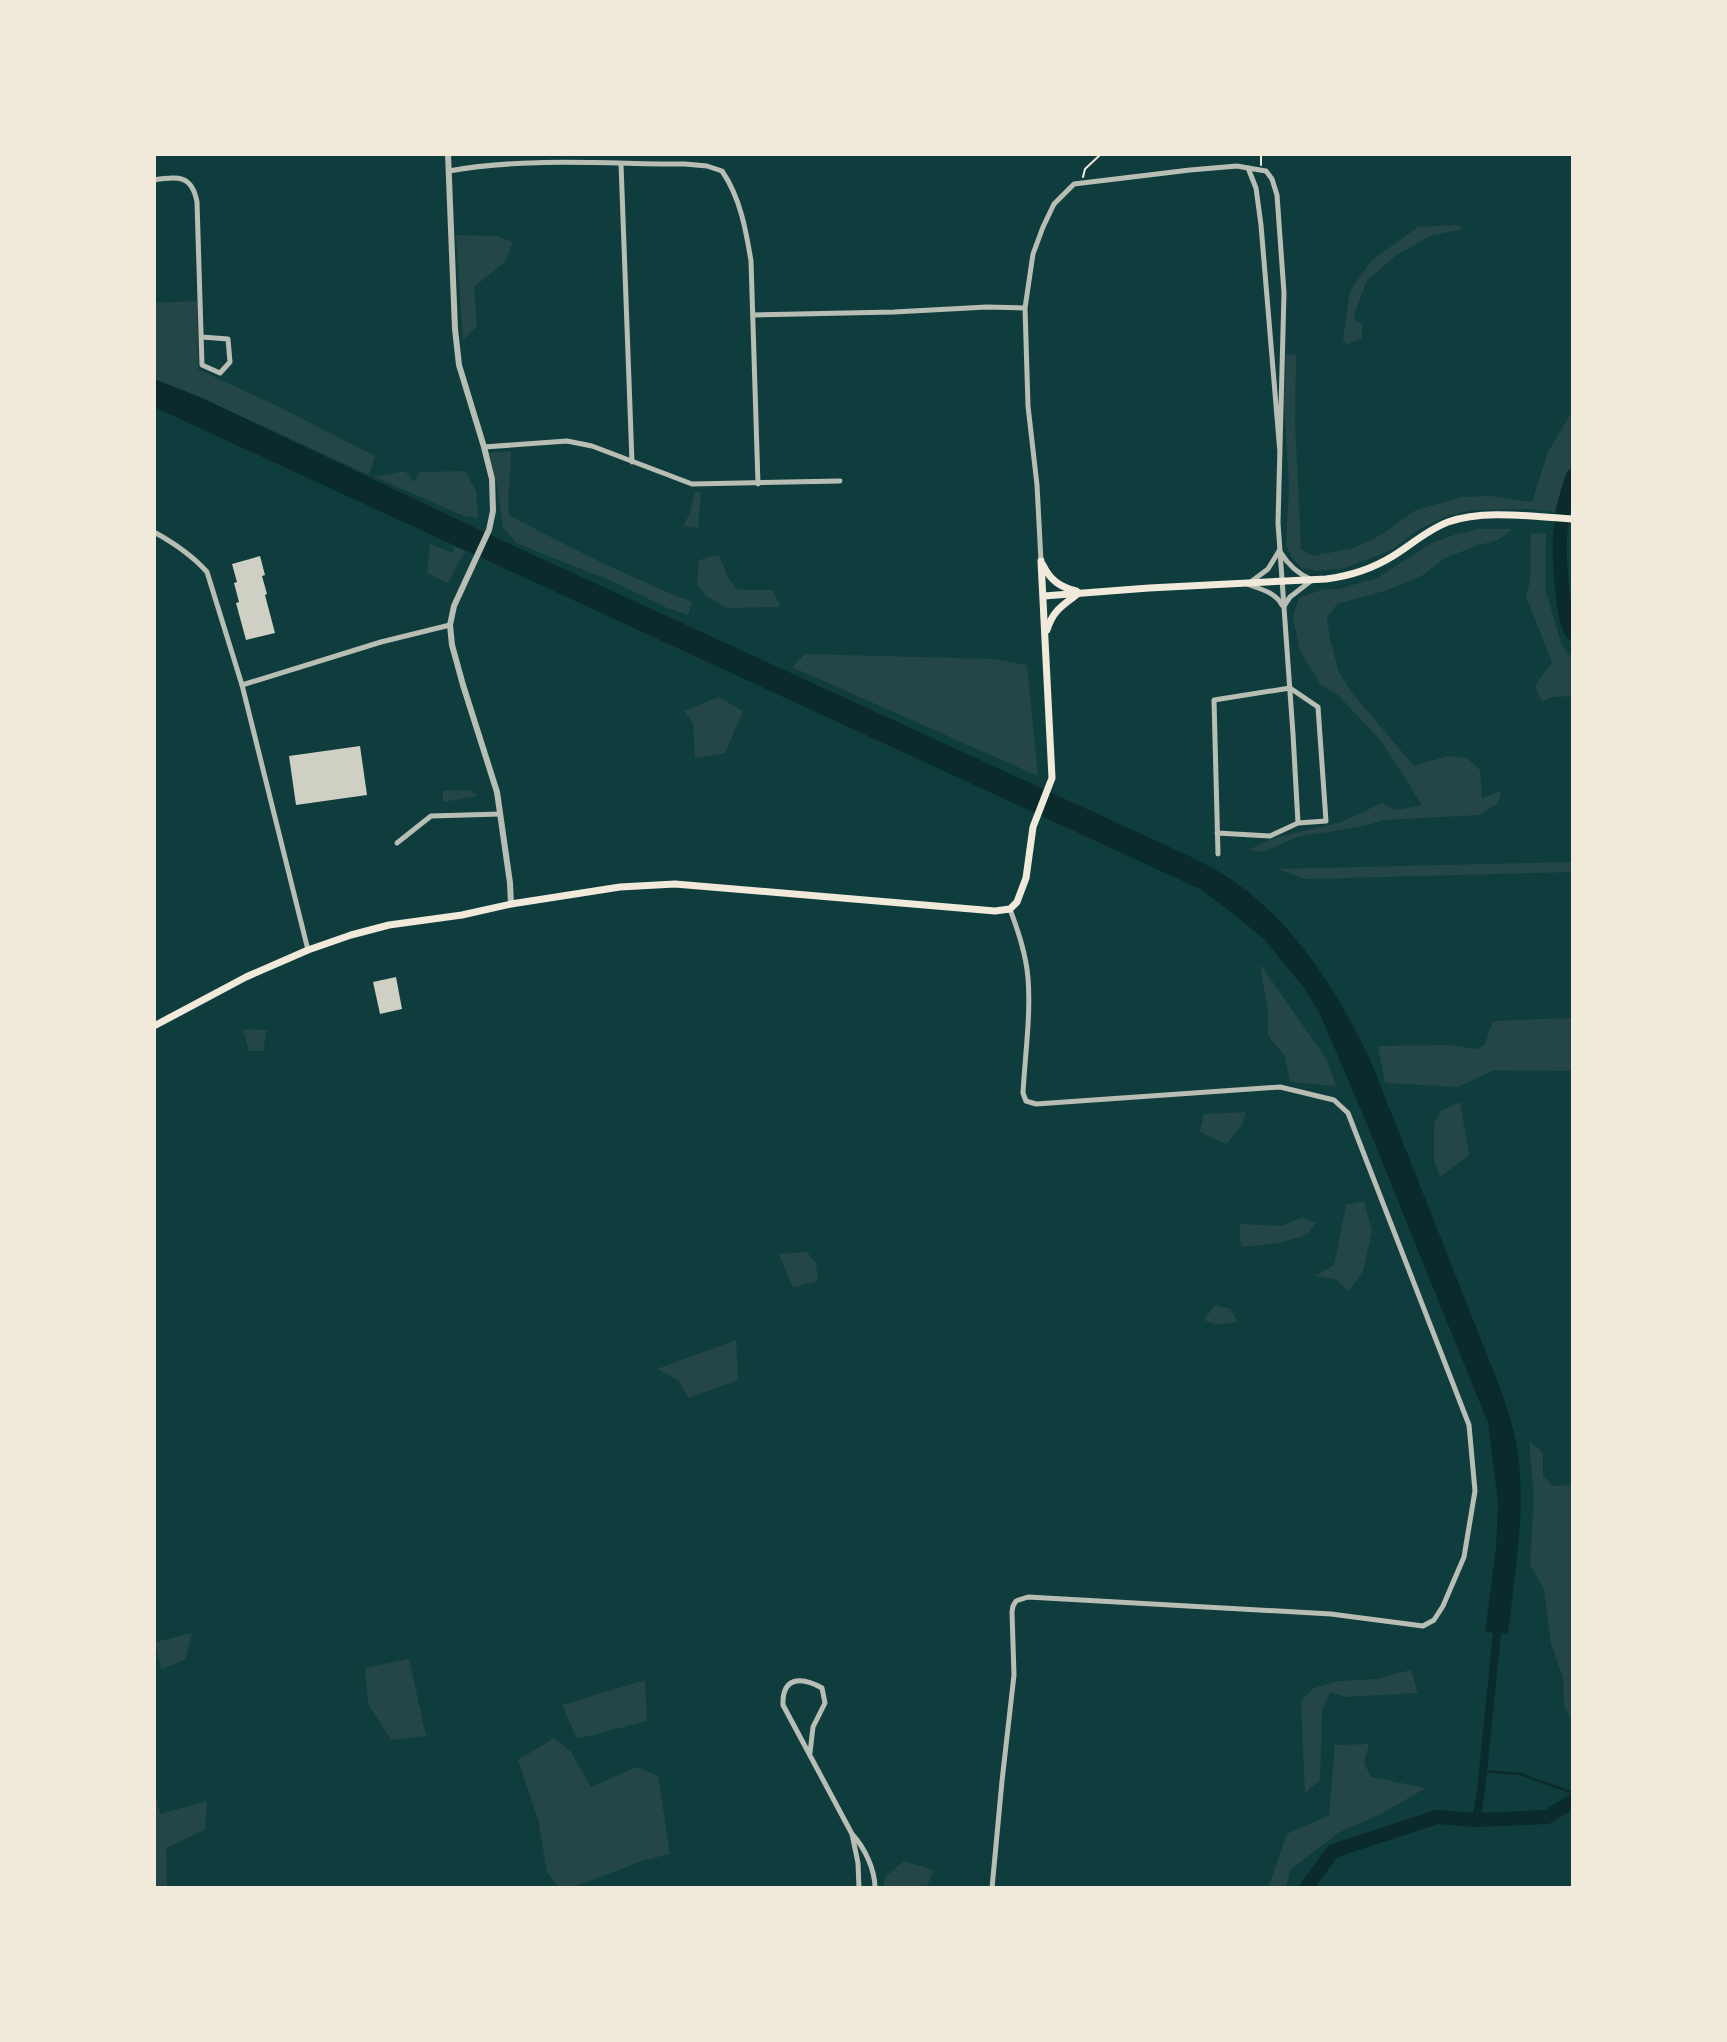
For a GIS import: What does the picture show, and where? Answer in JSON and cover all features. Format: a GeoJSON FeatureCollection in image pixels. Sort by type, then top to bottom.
{"type":"FeatureCollection","features":[{"type":"Feature","properties":{"kind":"main road"},"geometry":{"type":"LineString","coordinates":[[1044,596],[1281,583],[1346,576],[1369,569],[1392,557],[1416,539],[1447,523],[1467,517],[1573,519]]}},
{"type":"Feature","properties":{"kind":"main road"},"geometry":{"type":"LineString","coordinates":[[1041,561],[1049,577],[1080,592]]}},
{"type":"Feature","properties":{"kind":"main road"},"geometry":{"type":"LineString","coordinates":[[154,1026],[246,976],[352,935],[511,904],[620,887],[675,884],[995,911],[1010,909],[1017,902],[1026,878],[1035,820],[1052,778],[1041,561]]}},
{"type":"Feature","properties":{"kind":"main road"},"geometry":{"type":"LineString","coordinates":[[1045,639],[1051,617],[1080,592]]}},
{"type":"Feature","properties":{"kind":"street"},"geometry":{"type":"LineString","coordinates":[[448,154],[455,329],[459,365],[492,479],[493,511],[489,530],[454,606],[450,625],[452,645],[497,792],[511,904]]}},
{"type":"Feature","properties":{"kind":"street"},"geometry":{"type":"LineString","coordinates":[[449,171],[476,166],[539,162],[685,164],[707,166],[722,171],[736,197],[751,261],[758,484]]}},
{"type":"Feature","properties":{"kind":"street"},"geometry":{"type":"LineString","coordinates":[[621,163],[632,461]]}},
{"type":"Feature","properties":{"kind":"street"},"geometry":{"type":"LineString","coordinates":[[1041,561],[1037,485],[1028,406],[1025,308],[1033,254],[1054,204],[1074,184],[1237,166],[1266,170],[1277,195],[1284,293],[1278,523],[1298,823]]}},
{"type":"Feature","properties":{"kind":"street"},"geometry":{"type":"LineString","coordinates":[[1248,168],[1256,188],[1261,225],[1280,453]]}},
{"type":"Feature","properties":{"kind":"street"},"geometry":{"type":"LineString","coordinates":[[154,180],[175,177],[195,188],[202,365],[220,373],[230,362],[228,340],[201,337]]}},
{"type":"Feature","properties":{"kind":"street"},"geometry":{"type":"LineString","coordinates":[[753,315],[1025,308]]}},
{"type":"Feature","properties":{"kind":"street"},"geometry":{"type":"LineString","coordinates":[[484,447],[567,441],[592,446],[692,485],[841,481]]}},
{"type":"Feature","properties":{"kind":"street"},"geometry":{"type":"LineString","coordinates":[[154,532],[195,559],[207,572],[242,685],[308,950]]}},
{"type":"Feature","properties":{"kind":"street"},"geometry":{"type":"LineString","coordinates":[[1279,551],[1290,566],[1312,580],[1290,597],[1284,608]]}},
{"type":"Feature","properties":{"kind":"street"},"geometry":{"type":"LineString","coordinates":[[1247,584],[1268,569],[1279,551]]}},
{"type":"Feature","properties":{"kind":"street"},"geometry":{"type":"LineString","coordinates":[[1247,584],[1269,593],[1278,599],[1284,608]]}},
{"type":"Feature","properties":{"kind":"street"},"geometry":{"type":"LineString","coordinates":[[242,685],[381,642],[450,625]]}},
{"type":"Feature","properties":{"kind":"street"},"geometry":{"type":"LineString","coordinates":[[1217,834],[1270,836],[1298,823],[1326,821],[1318,707],[1290,688],[1214,700],[1217,834],[1218,854]]}},
{"type":"Feature","properties":{"kind":"street"},"geometry":{"type":"LineString","coordinates":[[397,843],[431,816],[500,814]]}},
{"type":"Feature","properties":{"kind":"street"},"geometry":{"type":"LineString","coordinates":[[992,1888],[1014,1675],[1012,1612],[1016,1601],[1028,1597],[1331,1614],[1423,1626],[1434,1620],[1443,1606],[1464,1557],[1475,1491],[1469,1425],[1348,1113],[1334,1100],[1280,1087],[1036,1104],[1026,1101],[1023,1093],[1028,977],[1021,938],[1010,909]]}},
{"type":"Feature","properties":{"kind":"street"},"geometry":{"type":"LineString","coordinates":[[810,1753],[813,1727],[825,1703],[822,1688],[809,1680],[796,1681],[786,1686],[783,1705],[852,1835],[858,1863],[867,1885]]}},
{"type":"Feature","properties":{"kind":"street"},"geometry":{"type":"LineString","coordinates":[[852,1835],[872,1868],[867,1885]]}},
{"type":"Feature","properties":{"kind":"path"},"geometry":{"type":"LineString","coordinates":[[1082,183],[1085,169],[1101,154]]}},
{"type":"Feature","properties":{"kind":"path"},"geometry":{"type":"LineString","coordinates":[[1261,154],[1262,170]]}},
{"type":"Feature","properties":{"kind":"shaded area"},"geometry":{"type":"Polygon","coordinates":[[[1457,225],[1464,229],[1432,235],[1398,254],[1367,280],[1353,318],[1362,324],[1362,338],[1347,345],[1343,340],[1350,291],[1371,261],[1418,227],[1457,225]]]}},
{"type":"Feature","properties":{"kind":"shaded area"},"geometry":{"type":"Polygon","coordinates":[[[456,235],[497,236],[513,242],[505,262],[474,287],[477,326],[463,340],[456,235]]]}},
{"type":"Feature","properties":{"kind":"shaded area"},"geometry":{"type":"Polygon","coordinates":[[[197,301],[198,369],[375,456],[369,475],[202,398],[154,379],[154,303],[197,301]]]}},
{"type":"Feature","properties":{"kind":"shaded area"},"geometry":{"type":"Polygon","coordinates":[[[1286,354],[1296,355],[1295,420],[1301,549],[1313,556],[1354,548],[1381,535],[1416,510],[1462,497],[1490,496],[1532,502],[1548,452],[1573,410],[1573,461],[1554,512],[1531,509],[1472,510],[1448,516],[1419,529],[1392,550],[1345,568],[1318,571],[1302,568],[1292,558],[1286,545],[1289,487],[1284,403],[1286,354]]]}},
{"type":"Feature","properties":{"kind":"shaded area"},"geometry":{"type":"Polygon","coordinates":[[[154,379],[202,398],[501,540],[1187,855],[1221,873],[1269,911],[1310,956],[1327,981],[1371,1062],[1506,1404],[1519,1463],[1521,1505],[1508,1634],[1501,1633],[1498,1625],[1494,1633],[1485,1632],[1496,1548],[1498,1503],[1488,1423],[1320,1014],[1304,988],[1264,939],[1200,889],[154,407],[154,379]]]}},
{"type":"Feature","properties":{"kind":"shaded area"},"geometry":{"type":"Polygon","coordinates":[[[511,451],[509,515],[599,561],[692,602],[688,615],[516,543],[503,527],[489,453],[511,451]]]}},
{"type":"Feature","properties":{"kind":"shaded area"},"geometry":{"type":"Polygon","coordinates":[[[405,471],[414,482],[420,472],[465,471],[476,491],[478,518],[464,516],[375,477],[405,471]]]}},
{"type":"Feature","properties":{"kind":"shaded area"},"geometry":{"type":"Polygon","coordinates":[[[695,491],[701,493],[698,528],[683,526],[690,513],[695,491]]]}},
{"type":"Feature","properties":{"kind":"shaded area"},"geometry":{"type":"Polygon","coordinates":[[[1479,529],[1513,529],[1498,540],[1445,558],[1423,575],[1388,590],[1337,604],[1327,618],[1339,672],[1352,693],[1414,766],[1448,756],[1467,758],[1480,770],[1482,798],[1501,791],[1498,803],[1480,815],[1383,820],[1365,826],[1297,837],[1264,852],[1248,850],[1274,838],[1341,822],[1382,803],[1396,810],[1422,805],[1382,742],[1338,695],[1321,685],[1299,649],[1293,616],[1299,598],[1324,589],[1339,589],[1377,578],[1432,543],[1479,529]]]}},
{"type":"Feature","properties":{"kind":"shaded area"},"geometry":{"type":"Polygon","coordinates":[[[1531,533],[1546,534],[1545,589],[1562,646],[1573,659],[1573,696],[1552,697],[1542,702],[1535,685],[1552,662],[1526,596],[1530,581],[1531,533]]]}},
{"type":"Feature","properties":{"kind":"shaded area"},"geometry":{"type":"Polygon","coordinates":[[[430,544],[453,553],[453,546],[465,551],[448,583],[427,573],[430,544]]]}},
{"type":"Feature","properties":{"kind":"shaded area"},"geometry":{"type":"Polygon","coordinates":[[[719,555],[729,579],[738,590],[773,590],[780,607],[727,608],[706,596],[697,583],[699,560],[719,555]]]}},
{"type":"Feature","properties":{"kind":"shaded area"},"geometry":{"type":"Polygon","coordinates":[[[805,654],[995,659],[1027,665],[1038,776],[792,667],[805,654]]]}},
{"type":"Feature","properties":{"kind":"shaded area"},"geometry":{"type":"Polygon","coordinates":[[[718,697],[743,711],[725,753],[695,758],[693,723],[684,711],[718,697]]]}},
{"type":"Feature","properties":{"kind":"shaded area"},"geometry":{"type":"Polygon","coordinates":[[[470,790],[478,796],[443,802],[443,791],[470,790]]]}},
{"type":"Feature","properties":{"kind":"shaded area"},"geometry":{"type":"Polygon","coordinates":[[[1573,862],[1573,872],[1306,879],[1277,869],[1573,862]]]}},
{"type":"Feature","properties":{"kind":"shaded area"},"geometry":{"type":"Polygon","coordinates":[[[1260,964],[1327,1060],[1336,1086],[1290,1082],[1285,1056],[1268,1036],[1268,1010],[1260,964]]]}},
{"type":"Feature","properties":{"kind":"shaded area"},"geometry":{"type":"Polygon","coordinates":[[[1573,1018],[1573,1071],[1494,1070],[1458,1087],[1385,1083],[1378,1046],[1449,1045],[1478,1049],[1485,1044],[1493,1021],[1573,1018]]]}},
{"type":"Feature","properties":{"kind":"shaded area"},"geometry":{"type":"Polygon","coordinates":[[[243,1029],[267,1030],[263,1051],[249,1051],[243,1029]]]}},
{"type":"Feature","properties":{"kind":"shaded area"},"geometry":{"type":"Polygon","coordinates":[[[1460,1102],[1469,1155],[1440,1177],[1434,1160],[1434,1123],[1441,1111],[1460,1102]]]}},
{"type":"Feature","properties":{"kind":"shaded area"},"geometry":{"type":"Polygon","coordinates":[[[1246,1112],[1242,1125],[1226,1144],[1200,1132],[1204,1114],[1246,1112]]]}},
{"type":"Feature","properties":{"kind":"shaded area"},"geometry":{"type":"Polygon","coordinates":[[[1364,1201],[1372,1231],[1363,1271],[1349,1291],[1335,1279],[1315,1276],[1334,1265],[1346,1205],[1364,1201]]]}},
{"type":"Feature","properties":{"kind":"shaded area"},"geometry":{"type":"Polygon","coordinates":[[[1302,1217],[1316,1223],[1306,1235],[1280,1243],[1243,1247],[1240,1242],[1240,1224],[1282,1226],[1302,1217]]]}},
{"type":"Feature","properties":{"kind":"shaded area"},"geometry":{"type":"Polygon","coordinates":[[[807,1252],[816,1263],[818,1281],[793,1287],[779,1254],[807,1252]]]}},
{"type":"Feature","properties":{"kind":"shaded area"},"geometry":{"type":"Polygon","coordinates":[[[1215,1305],[1230,1309],[1238,1322],[1216,1325],[1204,1320],[1215,1305]]]}},
{"type":"Feature","properties":{"kind":"shaded area"},"geometry":{"type":"Polygon","coordinates":[[[736,1340],[738,1380],[689,1398],[678,1380],[657,1369],[736,1340]]]}},
{"type":"Feature","properties":{"kind":"shaded area"},"geometry":{"type":"Polygon","coordinates":[[[1529,1441],[1543,1453],[1543,1476],[1553,1486],[1569,1485],[1573,1480],[1573,1724],[1564,1704],[1563,1677],[1551,1644],[1544,1589],[1530,1565],[1534,1495],[1529,1441]]]}},
{"type":"Feature","properties":{"kind":"shaded area"},"geometry":{"type":"Polygon","coordinates":[[[192,1633],[185,1660],[161,1669],[155,1642],[192,1633]]]}},
{"type":"Feature","properties":{"kind":"shaded area"},"geometry":{"type":"Polygon","coordinates":[[[409,1659],[426,1736],[391,1740],[368,1704],[365,1668],[409,1659]]]}},
{"type":"Feature","properties":{"kind":"shaded area"},"geometry":{"type":"Polygon","coordinates":[[[1411,1670],[1418,1693],[1345,1697],[1330,1692],[1322,1710],[1320,1780],[1305,1793],[1301,1701],[1314,1688],[1339,1681],[1376,1679],[1411,1670]]]}},
{"type":"Feature","properties":{"kind":"shaded area"},"geometry":{"type":"Polygon","coordinates":[[[645,1680],[647,1721],[577,1739],[562,1705],[645,1680]]]}},
{"type":"Feature","properties":{"kind":"shaded area"},"geometry":{"type":"Polygon","coordinates":[[[554,1738],[571,1752],[591,1787],[637,1767],[658,1776],[670,1854],[645,1860],[571,1888],[559,1888],[547,1872],[538,1819],[518,1760],[554,1738]]]}},
{"type":"Feature","properties":{"kind":"shaded area"},"geometry":{"type":"Polygon","coordinates":[[[1369,1744],[1364,1763],[1371,1777],[1426,1788],[1379,1815],[1338,1833],[1290,1870],[1286,1888],[1268,1888],[1287,1834],[1329,1815],[1335,1745],[1369,1744]]]}},
{"type":"Feature","properties":{"kind":"shaded area"},"geometry":{"type":"Polygon","coordinates":[[[154,1786],[160,1814],[207,1801],[205,1830],[166,1848],[167,1888],[154,1888],[154,1786]]]}},
{"type":"Feature","properties":{"kind":"shaded area"},"geometry":{"type":"Polygon","coordinates":[[[904,1861],[934,1870],[926,1888],[883,1888],[885,1877],[904,1861]]]}},
{"type":"Feature","properties":{"kind":"building"},"geometry":{"type":"Polygon","coordinates":[[[260,556],[265,575],[262,576],[267,594],[265,595],[275,633],[246,640],[236,603],[239,602],[234,583],[237,582],[232,564],[260,556]]]}},
{"type":"Feature","properties":{"kind":"building"},"geometry":{"type":"Polygon","coordinates":[[[360,746],[367,795],[296,805],[289,756],[360,746]]]}},
{"type":"Feature","properties":{"kind":"building"},"geometry":{"type":"Polygon","coordinates":[[[396,977],[402,1009],[380,1014],[373,982],[396,977]]]}},
{"type":"Feature","properties":{"kind":"waterway"},"geometry":{"type":"LineString","coordinates":[[1573,476],[1561,521],[1560,551],[1565,612],[1573,634]]}},
{"type":"Feature","properties":{"kind":"waterway"},"geometry":{"type":"LineString","coordinates":[[1476,1820],[1499,1614]]}},
{"type":"Feature","properties":{"kind":"waterway"},"geometry":{"type":"LineString","coordinates":[[1483,1771],[1520,1774],[1573,1793]]}},
{"type":"Feature","properties":{"kind":"waterway"},"geometry":{"type":"LineString","coordinates":[[1306,1888],[1333,1851],[1437,1817],[1476,1820],[1547,1817],[1573,1801]]}}]}
